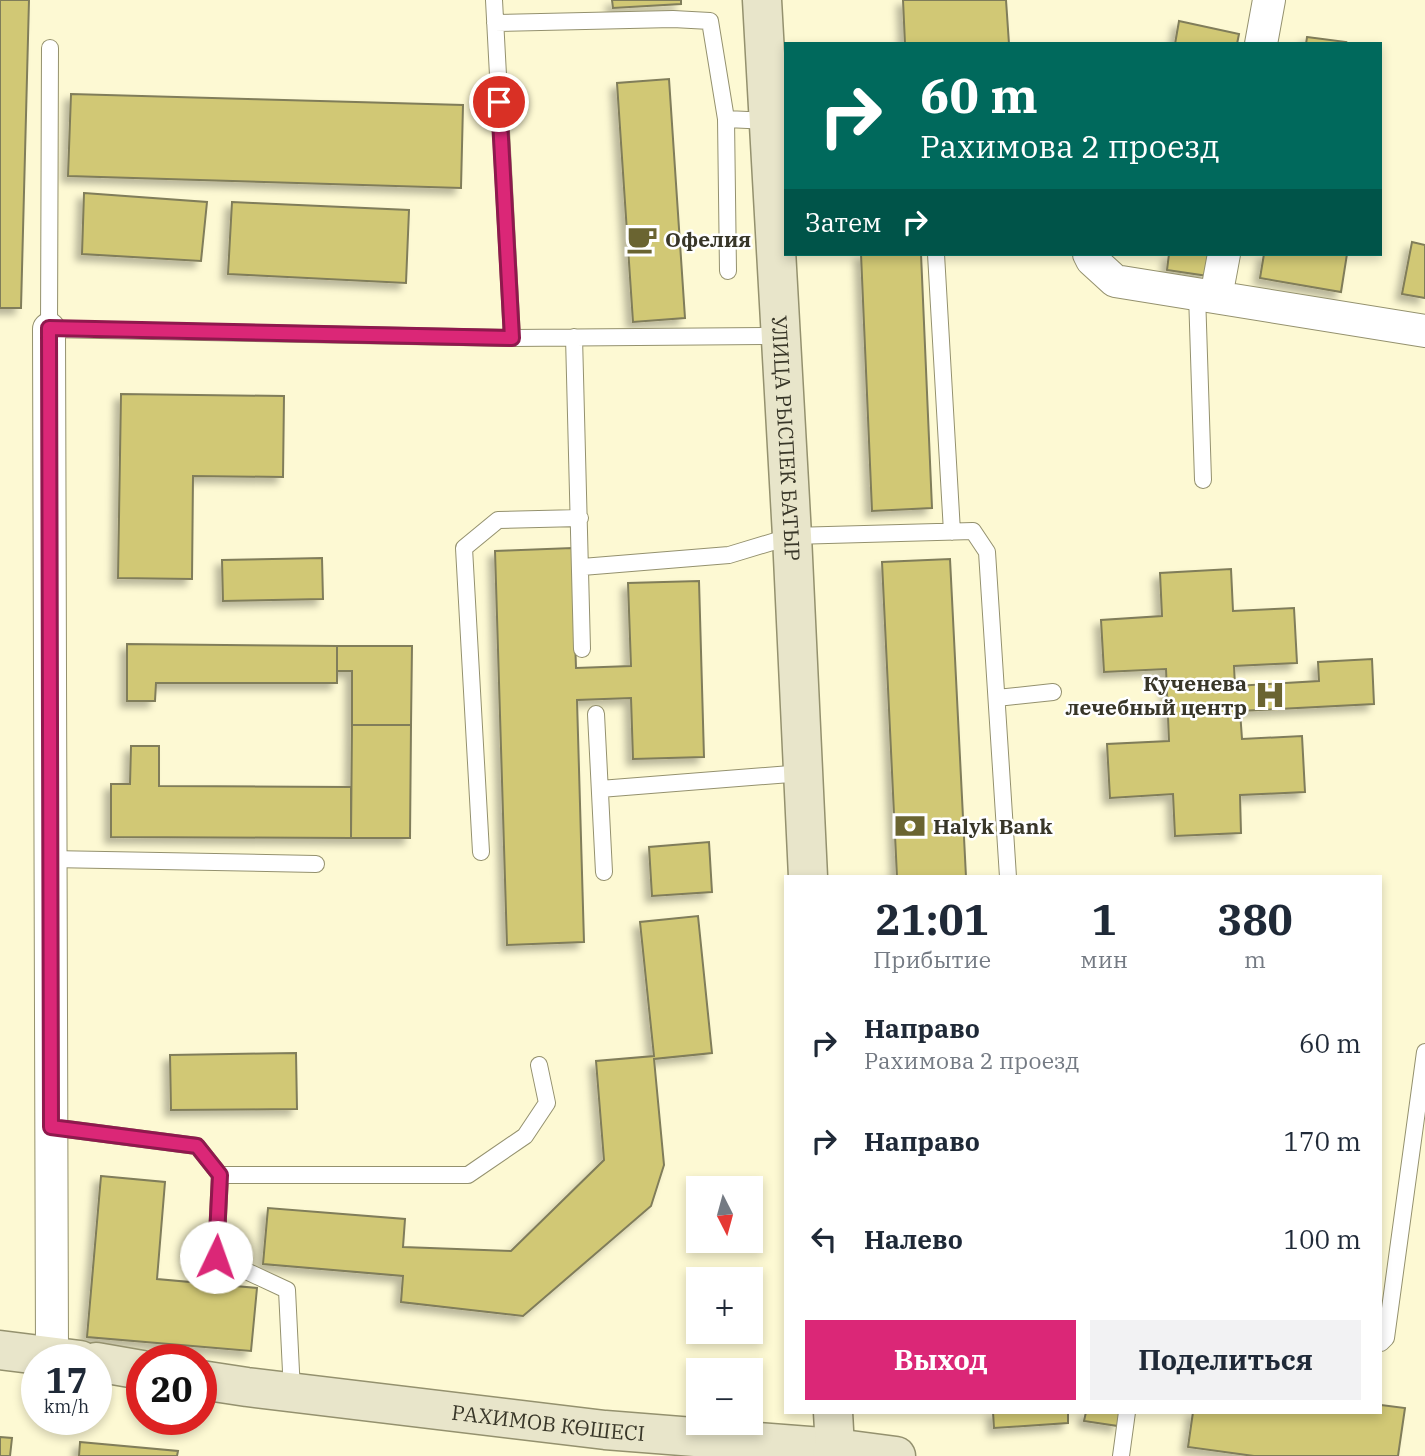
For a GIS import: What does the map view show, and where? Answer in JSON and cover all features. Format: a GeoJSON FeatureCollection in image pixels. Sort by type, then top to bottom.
{"type":"FeatureCollection","features":[{"type":"Feature","properties":{"kind":"street","name":"УЛИЦА РЫСПЕК БАТЫР"},"geometry":{"type":"LineString","coordinates":[[762,0],[768,121],[778,178],[781,336],[808,875]]}},
{"type":"Feature","properties":{"kind":"street"},"geometry":{"type":"LineString","coordinates":[[1261,42],[1269,0]]}},
{"type":"Feature","properties":{"kind":"street"},"geometry":{"type":"LineString","coordinates":[[1090,256],[1115,281],[1425,331]]}},
{"type":"Feature","properties":{"kind":"street"},"geometry":{"type":"LineString","coordinates":[[1207,296],[1223,256]]}},
{"type":"Feature","properties":{"kind":"street"},"geometry":{"type":"LineString","coordinates":[[49,328],[51,1127],[65,1344]]}},
{"type":"Feature","properties":{"kind":"street"},"geometry":{"type":"LineString","coordinates":[[0,1350],[21,1352]]}},
{"type":"Feature","properties":{"kind":"street","name":"РАХИМОВ КӨШЕСІ"},"geometry":{"type":"LineString","coordinates":[[217,1382],[605,1430],[834,1439],[897,1456]]}},
{"type":"Feature","properties":{"kind":"lane"},"geometry":{"type":"LineString","coordinates":[[494,0],[512,338]]}},
{"type":"Feature","properties":{"kind":"lane"},"geometry":{"type":"LineString","coordinates":[[495,23],[673,19],[710,21],[726,120],[728,271]]}},
{"type":"Feature","properties":{"kind":"lane"},"geometry":{"type":"LineString","coordinates":[[50,47],[49,328],[512,338],[781,336]]}},
{"type":"Feature","properties":{"kind":"lane"},"geometry":{"type":"LineString","coordinates":[[726,120],[768,121]]}},
{"type":"Feature","properties":{"kind":"lane"},"geometry":{"type":"LineString","coordinates":[[936,256],[952,532]]}},
{"type":"Feature","properties":{"kind":"lane"},"geometry":{"type":"LineString","coordinates":[[1203,480],[1207,296]]}},
{"type":"Feature","properties":{"kind":"lane"},"geometry":{"type":"LineString","coordinates":[[574,337],[582,567],[582,649]]}},
{"type":"Feature","properties":{"kind":"lane"},"geometry":{"type":"LineString","coordinates":[[481,852],[464,548],[498,520],[580,518]]}},
{"type":"Feature","properties":{"kind":"lane"},"geometry":{"type":"LineString","coordinates":[[582,567],[729,555],[792,536],[973,531],[987,552],[1009,875]]}},
{"type":"Feature","properties":{"kind":"lane"},"geometry":{"type":"LineString","coordinates":[[997,698],[1053,692]]}},
{"type":"Feature","properties":{"kind":"lane"},"geometry":{"type":"LineString","coordinates":[[596,714],[604,872]]}},
{"type":"Feature","properties":{"kind":"lane"},"geometry":{"type":"LineString","coordinates":[[600,789],[803,773]]}},
{"type":"Feature","properties":{"kind":"lane"},"geometry":{"type":"LineString","coordinates":[[50,859],[316,864]]}},
{"type":"Feature","properties":{"kind":"lane"},"geometry":{"type":"LineString","coordinates":[[1382,1342],[1386,1338],[1425,1052]]}},
{"type":"Feature","properties":{"kind":"lane"},"geometry":{"type":"LineString","coordinates":[[220,1175],[468,1175],[526,1136],[547,1103],[539,1065]]}},
{"type":"Feature","properties":{"kind":"lane"},"geometry":{"type":"LineString","coordinates":[[51,1127],[197,1146],[220,1175],[216,1257],[287,1290],[292,1392]]}},
{"type":"Feature","properties":{"kind":"lane"},"geometry":{"type":"LineString","coordinates":[[1121,1456],[1126,1414]]}},
{"type":"Feature","properties":{"kind":"building"},"geometry":{"type":"Polygon","coordinates":[[[0,0],[29,0],[21,308],[0,308],[0,0]]]}},
{"type":"Feature","properties":{"kind":"building"},"geometry":{"type":"Polygon","coordinates":[[[612,0],[681,0],[681,4],[613,8],[612,0]]]}},
{"type":"Feature","properties":{"kind":"building"},"geometry":{"type":"Polygon","coordinates":[[[903,0],[1006,0],[1009,42],[905,42],[903,0]]]}},
{"type":"Feature","properties":{"kind":"building"},"geometry":{"type":"Polygon","coordinates":[[[1179,21],[1239,34],[1237,42],[1175,42],[1179,21]]]}},
{"type":"Feature","properties":{"kind":"building"},"geometry":{"type":"Polygon","coordinates":[[[1307,37],[1346,42],[1306,42],[1307,37]]]}},
{"type":"Feature","properties":{"kind":"building"},"geometry":{"type":"Polygon","coordinates":[[[669,79],[685,318],[633,322],[617,83],[669,79]]]}},
{"type":"Feature","properties":{"kind":"building"},"geometry":{"type":"Polygon","coordinates":[[[71,94],[463,105],[461,188],[68,176],[71,94]]]}},
{"type":"Feature","properties":{"kind":"building"},"geometry":{"type":"Polygon","coordinates":[[[84,193],[207,202],[201,261],[82,254],[84,193]]]}},
{"type":"Feature","properties":{"kind":"building"},"geometry":{"type":"Polygon","coordinates":[[[232,202],[409,210],[406,283],[228,274],[232,202]]]}},
{"type":"Feature","properties":{"kind":"building"},"geometry":{"type":"Polygon","coordinates":[[[1412,242],[1425,245],[1425,298],[1402,294],[1412,242]]]}},
{"type":"Feature","properties":{"kind":"building"},"geometry":{"type":"Polygon","coordinates":[[[861,256],[921,256],[932,508],[872,511],[861,256]]]}},
{"type":"Feature","properties":{"kind":"building"},"geometry":{"type":"Polygon","coordinates":[[[1169,256],[1211,256],[1208,276],[1167,270],[1169,256]]]}},
{"type":"Feature","properties":{"kind":"building"},"geometry":{"type":"Polygon","coordinates":[[[1264,256],[1347,256],[1341,292],[1260,278],[1264,256]]]}},
{"type":"Feature","properties":{"kind":"building"},"geometry":{"type":"Polygon","coordinates":[[[121,394],[284,396],[283,477],[193,476],[192,579],[118,578],[121,394]]]}},
{"type":"Feature","properties":{"kind":"building"},"geometry":{"type":"Polygon","coordinates":[[[572,548],[576,668],[631,666],[628,583],[699,581],[704,757],[633,759],[631,698],[577,700],[584,942],[507,945],[495,551],[572,548]]]}},
{"type":"Feature","properties":{"kind":"building"},"geometry":{"type":"Polygon","coordinates":[[[322,558],[323,599],[223,601],[222,560],[322,558]]]}},
{"type":"Feature","properties":{"kind":"building"},"geometry":{"type":"Polygon","coordinates":[[[950,559],[966,875],[897,875],[882,562],[950,559]]]}},
{"type":"Feature","properties":{"kind":"building","name":"Кученева лечебный центр"},"geometry":{"type":"Polygon","coordinates":[[[1231,569],[1233,611],[1294,608],[1297,663],[1234,666],[1235,686],[1319,681],[1318,662],[1372,659],[1374,704],[1240,711],[1242,739],[1302,736],[1305,792],[1240,795],[1241,833],[1175,836],[1173,794],[1110,798],[1107,744],[1169,741],[1166,669],[1104,672],[1101,620],[1162,616],[1160,573],[1231,569]]]}},
{"type":"Feature","properties":{"kind":"building"},"geometry":{"type":"Polygon","coordinates":[[[127,644],[337,646],[337,683],[156,683],[155,701],[127,701],[127,644]]]}},
{"type":"Feature","properties":{"kind":"building"},"geometry":{"type":"Polygon","coordinates":[[[337,646],[412,646],[411,725],[352,725],[352,671],[337,671],[337,646]]]}},
{"type":"Feature","properties":{"kind":"building"},"geometry":{"type":"Polygon","coordinates":[[[352,725],[411,725],[410,838],[351,838],[352,725]]]}},
{"type":"Feature","properties":{"kind":"building"},"geometry":{"type":"Polygon","coordinates":[[[131,746],[159,746],[159,786],[351,787],[351,838],[111,837],[111,784],[130,784],[131,746]]]}},
{"type":"Feature","properties":{"kind":"building"},"geometry":{"type":"Polygon","coordinates":[[[709,842],[712,892],[652,896],[649,847],[709,842]]]}},
{"type":"Feature","properties":{"kind":"building"},"geometry":{"type":"Polygon","coordinates":[[[698,916],[712,1053],[654,1059],[664,1165],[651,1206],[523,1316],[401,1302],[403,1276],[263,1264],[268,1208],[405,1219],[403,1247],[511,1251],[604,1160],[596,1061],[654,1056],[640,922],[698,916]]]}},
{"type":"Feature","properties":{"kind":"building"},"geometry":{"type":"Polygon","coordinates":[[[296,1053],[297,1109],[171,1110],[170,1055],[296,1053]]]}},
{"type":"Feature","properties":{"kind":"building"},"geometry":{"type":"Polygon","coordinates":[[[101,1176],[165,1182],[157,1279],[257,1288],[251,1351],[217,1348],[217,1344],[169,1344],[87,1337],[101,1176]]]}},
{"type":"Feature","properties":{"kind":"building"},"geometry":{"type":"Polygon","coordinates":[[[1382,1405],[1405,1408],[1398,1456],[1254,1456],[1188,1447],[1193,1414],[1382,1414],[1382,1405]]]}},
{"type":"Feature","properties":{"kind":"building"},"geometry":{"type":"Polygon","coordinates":[[[993,1414],[1068,1414],[1068,1423],[994,1428],[993,1414]]]}},
{"type":"Feature","properties":{"kind":"building"},"geometry":{"type":"Polygon","coordinates":[[[1086,1414],[1120,1414],[1118,1426],[1084,1421],[1086,1414]]]}},
{"type":"Feature","properties":{"kind":"building"},"geometry":{"type":"Polygon","coordinates":[[[0,1437],[12,1438],[10,1456],[0,1456],[0,1437]]]}},
{"type":"Feature","properties":{"kind":"building"},"geometry":{"type":"Polygon","coordinates":[[[80,1442],[178,1451],[177,1456],[79,1456],[80,1442]]]}},
{"type":"Feature","properties":{"kind":"place","name":"Офелия"},"geometry":{"type":"Point","coordinates":[642,239]}},
{"type":"Feature","properties":{"kind":"place","name":"Кученева лечебный центр"},"geometry":{"type":"Point","coordinates":[1270,695]}},
{"type":"Feature","properties":{"kind":"place","name":"Halyk Bank"},"geometry":{"type":"Point","coordinates":[910,826]}},
{"type":"Feature","properties":{"kind":"route"},"geometry":{"type":"LineString","coordinates":[[216,1257],[220,1175],[197,1146],[51,1127],[49,328],[512,338],[499,102]]}}]}
